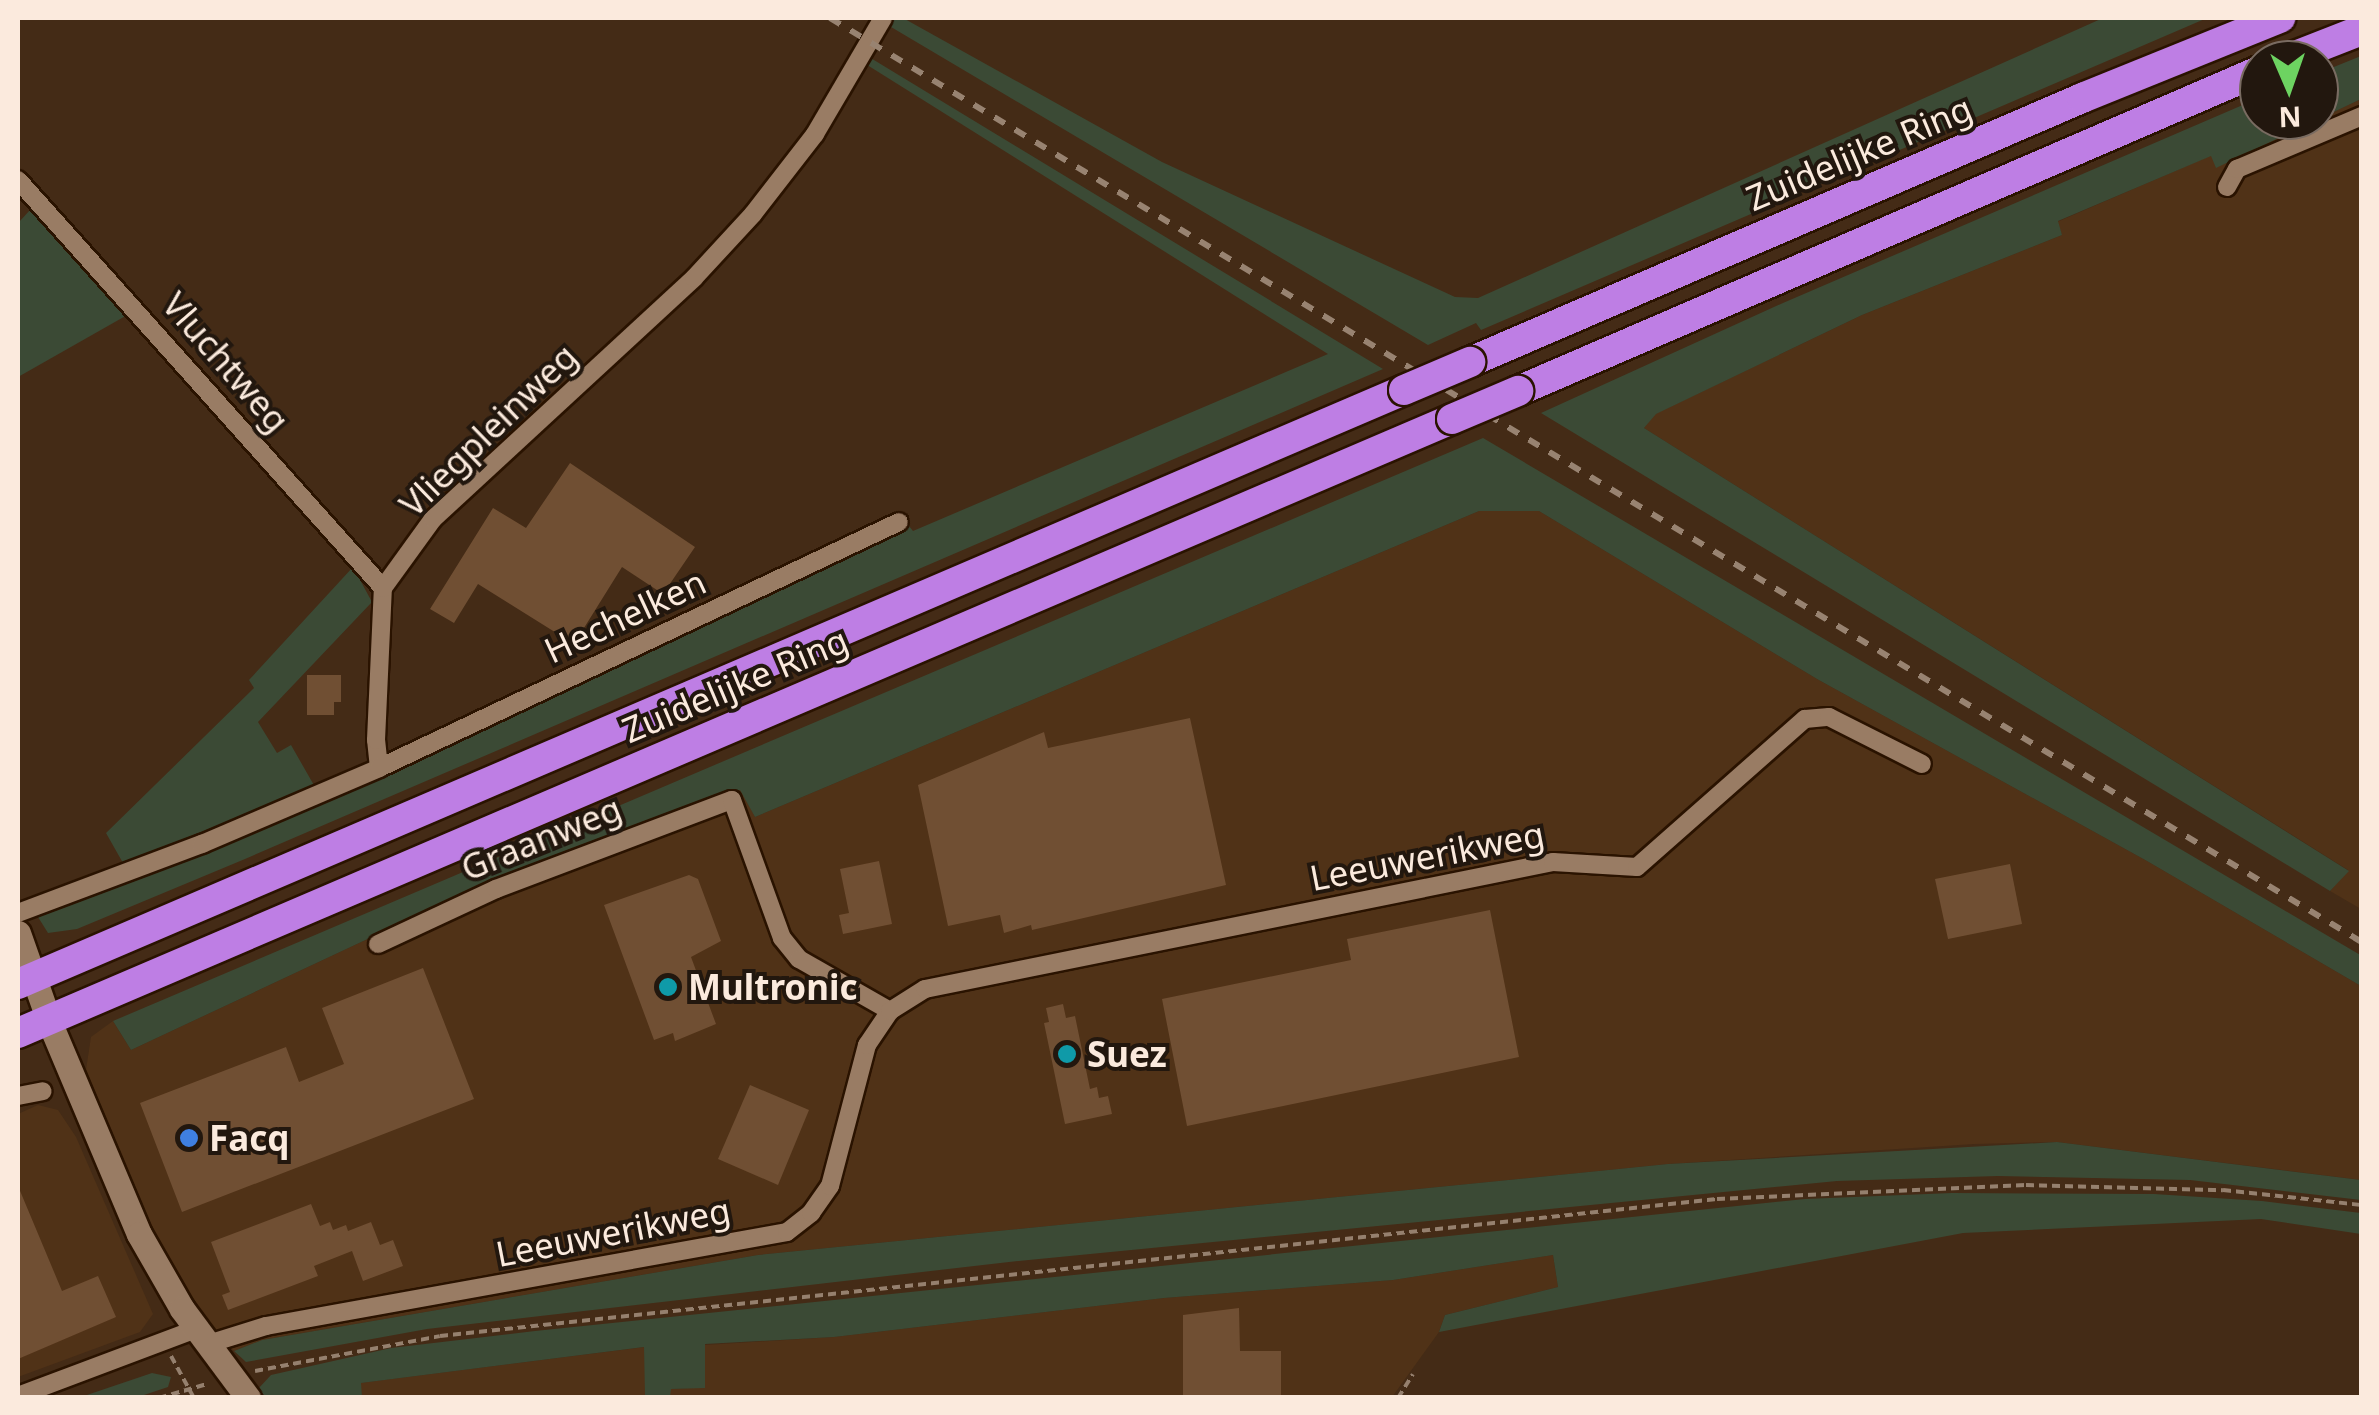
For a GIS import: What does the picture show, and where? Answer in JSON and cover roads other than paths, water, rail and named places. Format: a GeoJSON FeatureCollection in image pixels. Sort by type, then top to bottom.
{"type":"FeatureCollection","features":[{"type":"Feature","properties":{"kind":"highway","name":"Zuidelijke Ring"},"geometry":{"type":"LineString","coordinates":[[26,980],[2082,98],[2280,18]]}},
{"type":"Feature","properties":{"kind":"highway"},"geometry":{"type":"LineString","coordinates":[[2336,40],[2362,30]]}},
{"type":"Feature","properties":{"kind":"highway","name":"Zuidelijke Ring"},"geometry":{"type":"LineString","coordinates":[[18,1033],[2239,79]]}},
{"type":"Feature","properties":{"kind":"street","name":"Vliegpleinweg"},"geometry":{"type":"LineString","coordinates":[[382,588],[433,519],[681,290],[753,214],[815,134],[883,18]]}},
{"type":"Feature","properties":{"kind":"street"},"geometry":{"type":"LineString","coordinates":[[2227,187],[2237,169],[2362,116]]}},
{"type":"Feature","properties":{"kind":"street","name":"Vluchtweg"},"geometry":{"type":"LineString","coordinates":[[18,180],[382,588]]}},
{"type":"Feature","properties":{"kind":"street","name":"Hechelken"},"geometry":{"type":"LineString","coordinates":[[380,768],[899,522]]}},
{"type":"Feature","properties":{"kind":"street"},"geometry":{"type":"LineString","coordinates":[[18,912],[202,844],[380,768],[376,740],[382,588]]}},
{"type":"Feature","properties":{"kind":"street","name":"Leeuwerikweg"},"geometry":{"type":"LineString","coordinates":[[18,1396],[164,1343],[787,1232],[811,1213],[830,1186],[867,1046],[890,1011],[926,989],[1553,862],[1637,867],[1805,719],[1830,717],[1922,764]]}},
{"type":"Feature","properties":{"kind":"street","name":"Graanweg"},"geometry":{"type":"LineString","coordinates":[[378,944],[496,888],[732,800],[782,938],[800,959],[890,1011]]}},
{"type":"Feature","properties":{"kind":"street"},"geometry":{"type":"LineString","coordinates":[[18,933],[26,980],[48,1021],[138,1234],[202,1336],[240,1387]]}},
{"type":"Feature","properties":{"kind":"street"},"geometry":{"type":"LineString","coordinates":[[18,1096],[43,1091]]}},
{"type":"Feature","properties":{"kind":"railway"},"geometry":{"type":"LineString","coordinates":[[830,18],[2362,942]]}},
{"type":"Feature","properties":{"kind":"place","name":"Multronic"},"geometry":{"type":"Point","coordinates":[668,987]}},
{"type":"Feature","properties":{"kind":"place","name":"Suez"},"geometry":{"type":"Point","coordinates":[1067,1054]}},
{"type":"Feature","properties":{"kind":"place","name":"Facq"},"geometry":{"type":"Point","coordinates":[189,1138]}}]}
